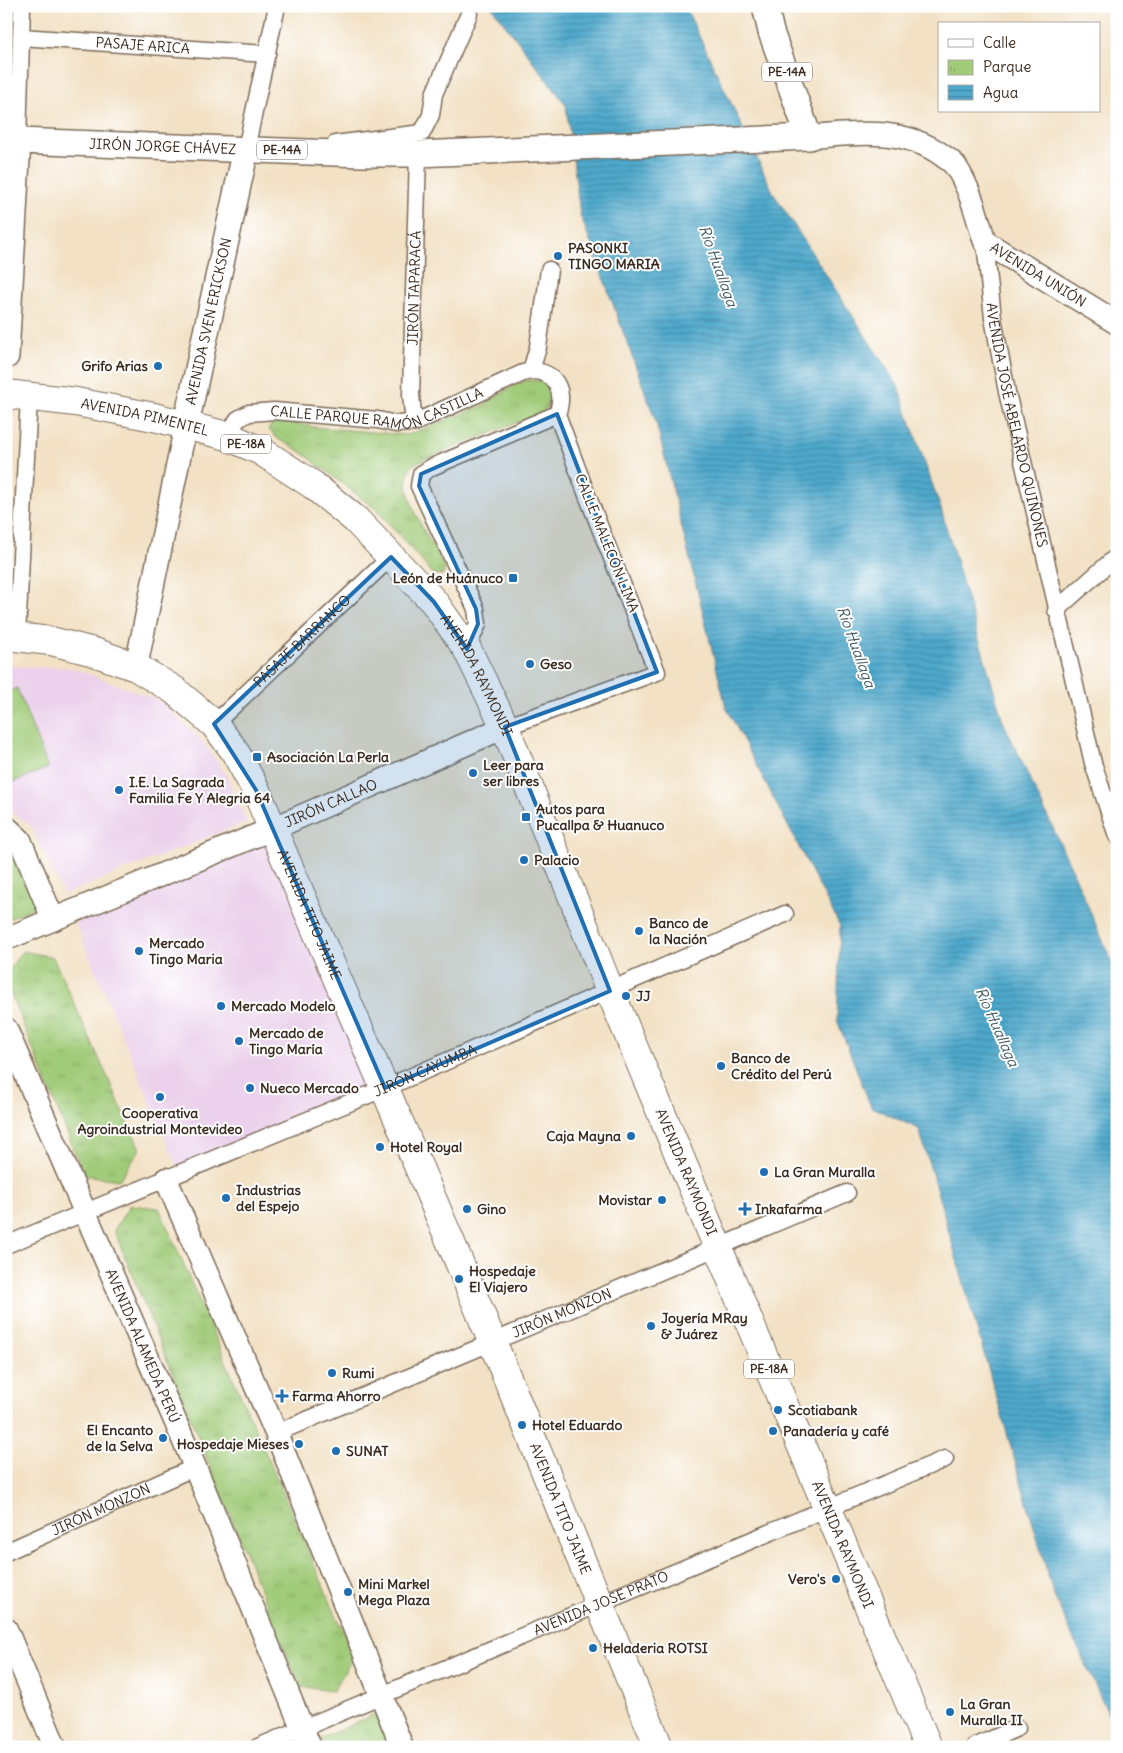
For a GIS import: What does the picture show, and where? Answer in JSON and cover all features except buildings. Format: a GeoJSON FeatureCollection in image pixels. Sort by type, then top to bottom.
{"type":"FeatureCollection","features":[{"type":"Feature","properties":{"kind":"highway","name":"AVENIDA PIMENTEL"},"geometry":{"type":"LineString","coordinates":[[17,395],[101,406],[186,424],[227,436],[262,451],[312,485],[356,520],[434,602]]}},
{"type":"Feature","properties":{"kind":"highway","name":"AVENIDA RAYMONDI"},"geometry":{"type":"LineString","coordinates":[[434,602],[467,649],[505,727],[610,991],[928,1747]]}},
{"type":"Feature","properties":{"kind":"highway","name":"AVENIDA TITO JAIME"},"geometry":{"type":"LineString","coordinates":[[11,637],[51,641],[136,667],[174,690],[214,724],[234,750],[256,790],[386,1088],[492,1342],[598,1604],[659,1747]]}},
{"type":"Feature","properties":{"kind":"main road","name":"PE-14A"},"geometry":{"type":"LineString","coordinates":[[765,6],[797,138]]}},
{"type":"Feature","properties":{"kind":"main road","name":"JIRÓN JORGE CHÁVEZ"},"geometry":{"type":"LineString","coordinates":[[18,141],[246,148],[362,154],[418,154],[797,138]]}},
{"type":"Feature","properties":{"kind":"main road"},"geometry":{"type":"LineString","coordinates":[[6,356],[18,141]]}},
{"type":"Feature","properties":{"kind":"main road","name":"AVENIDA SVEN ERICKSON"},"geometry":{"type":"LineString","coordinates":[[186,424],[246,148]]}},
{"type":"Feature","properties":{"kind":"street"},"geometry":{"type":"LineString","coordinates":[[18,141],[22,6]]}},
{"type":"Feature","properties":{"kind":"street","name":"AVENIDA SVEN ERICKSON"},"geometry":{"type":"LineString","coordinates":[[246,148],[277,6]]}},
{"type":"Feature","properties":{"kind":"street"},"geometry":{"type":"LineString","coordinates":[[293,150],[422,133],[431,115],[434,94],[469,14]]}},
{"type":"Feature","properties":{"kind":"street","name":"PASAJE ARICA"},"geometry":{"type":"LineString","coordinates":[[20,37],[267,54]]}},
{"type":"Feature","properties":{"kind":"street","name":"AVENIDA JOSÉ ABELARDO QUIÑONES"},"geometry":{"type":"LineString","coordinates":[[797,138],[888,134],[901,136],[930,147],[955,165],[968,191],[985,242],[993,318],[1007,392],[1056,610],[1093,763],[1117,836]]}},
{"type":"Feature","properties":{"kind":"street","name":"JIRÓN TAPARACÁ"},"geometry":{"type":"LineString","coordinates":[[414,423],[411,395],[418,154]]}},
{"type":"Feature","properties":{"kind":"street","name":"AVENIDA UNIÓN"},"geometry":{"type":"LineString","coordinates":[[985,242],[1018,265],[1117,323]]}},
{"type":"Feature","properties":{"kind":"street"},"geometry":{"type":"LineString","coordinates":[[467,649],[478,624],[476,609],[419,486],[421,474],[432,467],[557,414],[562,402],[558,385],[545,374],[531,371],[538,347],[549,270]]}},
{"type":"Feature","properties":{"kind":"street","name":"CALLE PARQUE RAMÓN CASTILLA"},"geometry":{"type":"LineString","coordinates":[[227,436],[238,419],[249,412],[274,411],[378,420],[396,424],[414,423],[531,371]]}},
{"type":"Feature","properties":{"kind":"street"},"geometry":{"type":"LineString","coordinates":[[11,637],[17,395]]}},
{"type":"Feature","properties":{"kind":"street","name":"CALLE MALECÓN LIMA"},"geometry":{"type":"LineString","coordinates":[[557,414],[657,672]]}},
{"type":"Feature","properties":{"kind":"street","name":"AVENIDA SVEN ERICKSON"},"geometry":{"type":"LineString","coordinates":[[136,667],[186,424]]}},
{"type":"Feature","properties":{"kind":"street"},"geometry":{"type":"LineString","coordinates":[[1056,610],[1117,556]]}},
{"type":"Feature","properties":{"kind":"street","name":"PASAJE BARRANCO"},"geometry":{"type":"LineString","coordinates":[[214,724],[391,557]]}},
{"type":"Feature","properties":{"kind":"street","name":"JIRÓN CALLAO"},"geometry":{"type":"LineString","coordinates":[[6,938],[272,829],[505,727],[657,672]]}},
{"type":"Feature","properties":{"kind":"street"},"geometry":{"type":"LineString","coordinates":[[6,827],[20,840],[53,919]]}},
{"type":"Feature","properties":{"kind":"street","name":"JIRÓN CAYUMBA"},"geometry":{"type":"LineString","coordinates":[[6,1245],[386,1088],[785,914]]}},
{"type":"Feature","properties":{"kind":"street","name":"AVENIDA ALAMEDA PERÚ"},"geometry":{"type":"LineString","coordinates":[[6,1029],[87,1211],[307,1737]]}},
{"type":"Feature","properties":{"kind":"street"},"geometry":{"type":"LineString","coordinates":[[166,1178],[276,1433],[402,1747]]}},
{"type":"Feature","properties":{"kind":"street","name":"JIRÓN MONZON"},"geometry":{"type":"LineString","coordinates":[[276,1433],[847,1194]]}},
{"type":"Feature","properties":{"kind":"street","name":"AVENIDA JOSE PRATO"},"geometry":{"type":"LineString","coordinates":[[258,1747],[307,1737],[382,1695],[944,1459]]}},
{"type":"Feature","properties":{"kind":"street","name":"JIRÓN MONZON"},"geometry":{"type":"LineString","coordinates":[[6,1552],[195,1467]]}},
{"type":"Feature","properties":{"kind":"street"},"geometry":{"type":"LineString","coordinates":[[6,1630],[55,1747]]}},
{"type":"Feature","properties":{"kind":"street"},"geometry":{"type":"LineString","coordinates":[[974,1747],[1017,1728]]}},
{"type":"Feature","properties":{"kind":"highlighted area"},"geometry":{"type":"Polygon","coordinates":[[[557,414],[657,672],[505,727],[610,991],[385,1088],[256,790],[214,724],[391,557],[434,602],[467,649],[478,624],[476,609],[419,486],[421,474],[557,414]]]}},
{"type":"Feature","properties":{"kind":"shaded area","name":"I.E. La Sagrada Familia Fe Y Alegria 64"},"geometry":{"type":"Polygon","coordinates":[[[6,666],[73,668],[160,701],[201,740],[224,771],[247,822],[64,894],[31,826],[6,808],[6,666]]]}},
{"type":"Feature","properties":{"kind":"shaded area","name":"Mercado de Tingo María"},"geometry":{"type":"Polygon","coordinates":[[[268,838],[371,1083],[178,1169],[75,922],[268,838]]]}},
{"type":"Feature","properties":{"kind":"green space"},"geometry":{"type":"Polygon","coordinates":[[[529,380],[540,381],[551,387],[552,395],[544,412],[420,461],[410,469],[407,481],[409,496],[423,528],[445,568],[443,575],[433,574],[378,511],[300,451],[278,439],[268,429],[276,420],[314,427],[407,435],[480,407],[516,384],[529,380]]]}},
{"type":"Feature","properties":{"kind":"green space"},"geometry":{"type":"Polygon","coordinates":[[[17,688],[48,768],[6,785],[6,693],[17,688]]]}},
{"type":"Feature","properties":{"kind":"green space"},"geometry":{"type":"Polygon","coordinates":[[[6,841],[16,854],[39,905],[6,920],[6,841]]]}},
{"type":"Feature","properties":{"kind":"green space"},"geometry":{"type":"Polygon","coordinates":[[[22,951],[53,957],[140,1149],[119,1180],[84,1175],[6,982],[6,975],[22,951]]]}},
{"type":"Feature","properties":{"kind":"green space"},"geometry":{"type":"Polygon","coordinates":[[[130,1205],[159,1208],[354,1656],[333,1691],[300,1687],[114,1230],[130,1205]]]}},
{"type":"Feature","properties":{"kind":"green space"},"geometry":{"type":"Polygon","coordinates":[[[375,1714],[389,1747],[324,1747],[320,1739],[375,1714]]]}},
{"type":"Feature","properties":{"kind":"water","name":"Río Huallaga"},"geometry":{"type":"Polygon","coordinates":[[[491,6],[685,6],[774,194],[898,386],[941,509],[1003,721],[1073,871],[1117,974],[1117,1733],[1054,1596],[919,1129],[871,1107],[837,1020],[840,926],[726,707],[656,422],[580,214],[566,105],[491,6]]]}},
{"type":"Feature","properties":{"kind":"place","name":"PASONKI TINGO MARIA"},"geometry":{"type":"Point","coordinates":[558,256]}},
{"type":"Feature","properties":{"kind":"place","name":"Grifo Arias"},"geometry":{"type":"Point","coordinates":[158,366]}},
{"type":"Feature","properties":{"kind":"place","name":"León de Huánuco"},"geometry":{"type":"Point","coordinates":[513,578]}},
{"type":"Feature","properties":{"kind":"place","name":"Geso"},"geometry":{"type":"Point","coordinates":[530,664]}},
{"type":"Feature","properties":{"kind":"place","name":"Asociación La Perla"},"geometry":{"type":"Point","coordinates":[257,757]}},
{"type":"Feature","properties":{"kind":"place","name":"Leer para ser libres"},"geometry":{"type":"Point","coordinates":[473,773]}},
{"type":"Feature","properties":{"kind":"place","name":"I.E. La Sagrada Familia Fe Y Alegria 64"},"geometry":{"type":"Point","coordinates":[119,790]}},
{"type":"Feature","properties":{"kind":"place","name":"Autos para Pucallpa & Huanuco"},"geometry":{"type":"Point","coordinates":[526,817]}},
{"type":"Feature","properties":{"kind":"place","name":"Palacio"},"geometry":{"type":"Point","coordinates":[524,860]}},
{"type":"Feature","properties":{"kind":"place","name":"Banco de la Nación"},"geometry":{"type":"Point","coordinates":[639,931]}},
{"type":"Feature","properties":{"kind":"place","name":"Mercado Tingo Maria"},"geometry":{"type":"Point","coordinates":[139,951]}},
{"type":"Feature","properties":{"kind":"place","name":"JJ"},"geometry":{"type":"Point","coordinates":[626,996]}},
{"type":"Feature","properties":{"kind":"place","name":"Mercado Modelo"},"geometry":{"type":"Point","coordinates":[221,1006]}},
{"type":"Feature","properties":{"kind":"place","name":"Mercado de Tingo María"},"geometry":{"type":"Point","coordinates":[239,1041]}},
{"type":"Feature","properties":{"kind":"place","name":"Banco de Crédito del Perú"},"geometry":{"type":"Point","coordinates":[721,1066]}},
{"type":"Feature","properties":{"kind":"place","name":"Nueco Mercado"},"geometry":{"type":"Point","coordinates":[250,1088]}},
{"type":"Feature","properties":{"kind":"place","name":"Cooperativa Agroindustrial Montevideo"},"geometry":{"type":"Point","coordinates":[160,1097]}},
{"type":"Feature","properties":{"kind":"place","name":"Caja Mayna"},"geometry":{"type":"Point","coordinates":[631,1136]}},
{"type":"Feature","properties":{"kind":"place","name":"Hotel Royal"},"geometry":{"type":"Point","coordinates":[380,1147]}},
{"type":"Feature","properties":{"kind":"place","name":"La Gran Muralla"},"geometry":{"type":"Point","coordinates":[764,1172]}},
{"type":"Feature","properties":{"kind":"place","name":"Industrias del Espejo"},"geometry":{"type":"Point","coordinates":[226,1198]}},
{"type":"Feature","properties":{"kind":"place","name":"Movistar"},"geometry":{"type":"Point","coordinates":[662,1200]}},
{"type":"Feature","properties":{"kind":"place","name":"Gino"},"geometry":{"type":"Point","coordinates":[467,1209]}},
{"type":"Feature","properties":{"kind":"place","name":"Inkafarma"},"geometry":{"type":"Point","coordinates":[745,1209]}},
{"type":"Feature","properties":{"kind":"place","name":"Hospedaje El Viajero"},"geometry":{"type":"Point","coordinates":[459,1279]}},
{"type":"Feature","properties":{"kind":"place","name":"Joyería MRay & Juárez"},"geometry":{"type":"Point","coordinates":[651,1326]}},
{"type":"Feature","properties":{"kind":"place","name":"Rumi"},"geometry":{"type":"Point","coordinates":[332,1373]}},
{"type":"Feature","properties":{"kind":"place","name":"Farma Ahorro"},"geometry":{"type":"Point","coordinates":[282,1396]}},
{"type":"Feature","properties":{"kind":"place","name":"Scotiabank"},"geometry":{"type":"Point","coordinates":[778,1410]}},
{"type":"Feature","properties":{"kind":"place","name":"Hotel Eduardo"},"geometry":{"type":"Point","coordinates":[522,1425]}},
{"type":"Feature","properties":{"kind":"place","name":"Panadería y café"},"geometry":{"type":"Point","coordinates":[773,1431]}},
{"type":"Feature","properties":{"kind":"place","name":"El Encanto de la Selva"},"geometry":{"type":"Point","coordinates":[163,1438]}},
{"type":"Feature","properties":{"kind":"place","name":"Hospedaje Mieses"},"geometry":{"type":"Point","coordinates":[299,1444]}},
{"type":"Feature","properties":{"kind":"place","name":"SUNAT"},"geometry":{"type":"Point","coordinates":[336,1451]}},
{"type":"Feature","properties":{"kind":"place","name":"Vero's"},"geometry":{"type":"Point","coordinates":[836,1579]}},
{"type":"Feature","properties":{"kind":"place","name":"Mini Markel Mega Plaza"},"geometry":{"type":"Point","coordinates":[348,1592]}},
{"type":"Feature","properties":{"kind":"place","name":"Heladeria ROTSI"},"geometry":{"type":"Point","coordinates":[593,1648]}},
{"type":"Feature","properties":{"kind":"place","name":"La Gran Muralla II"},"geometry":{"type":"Point","coordinates":[950,1712]}}]}
